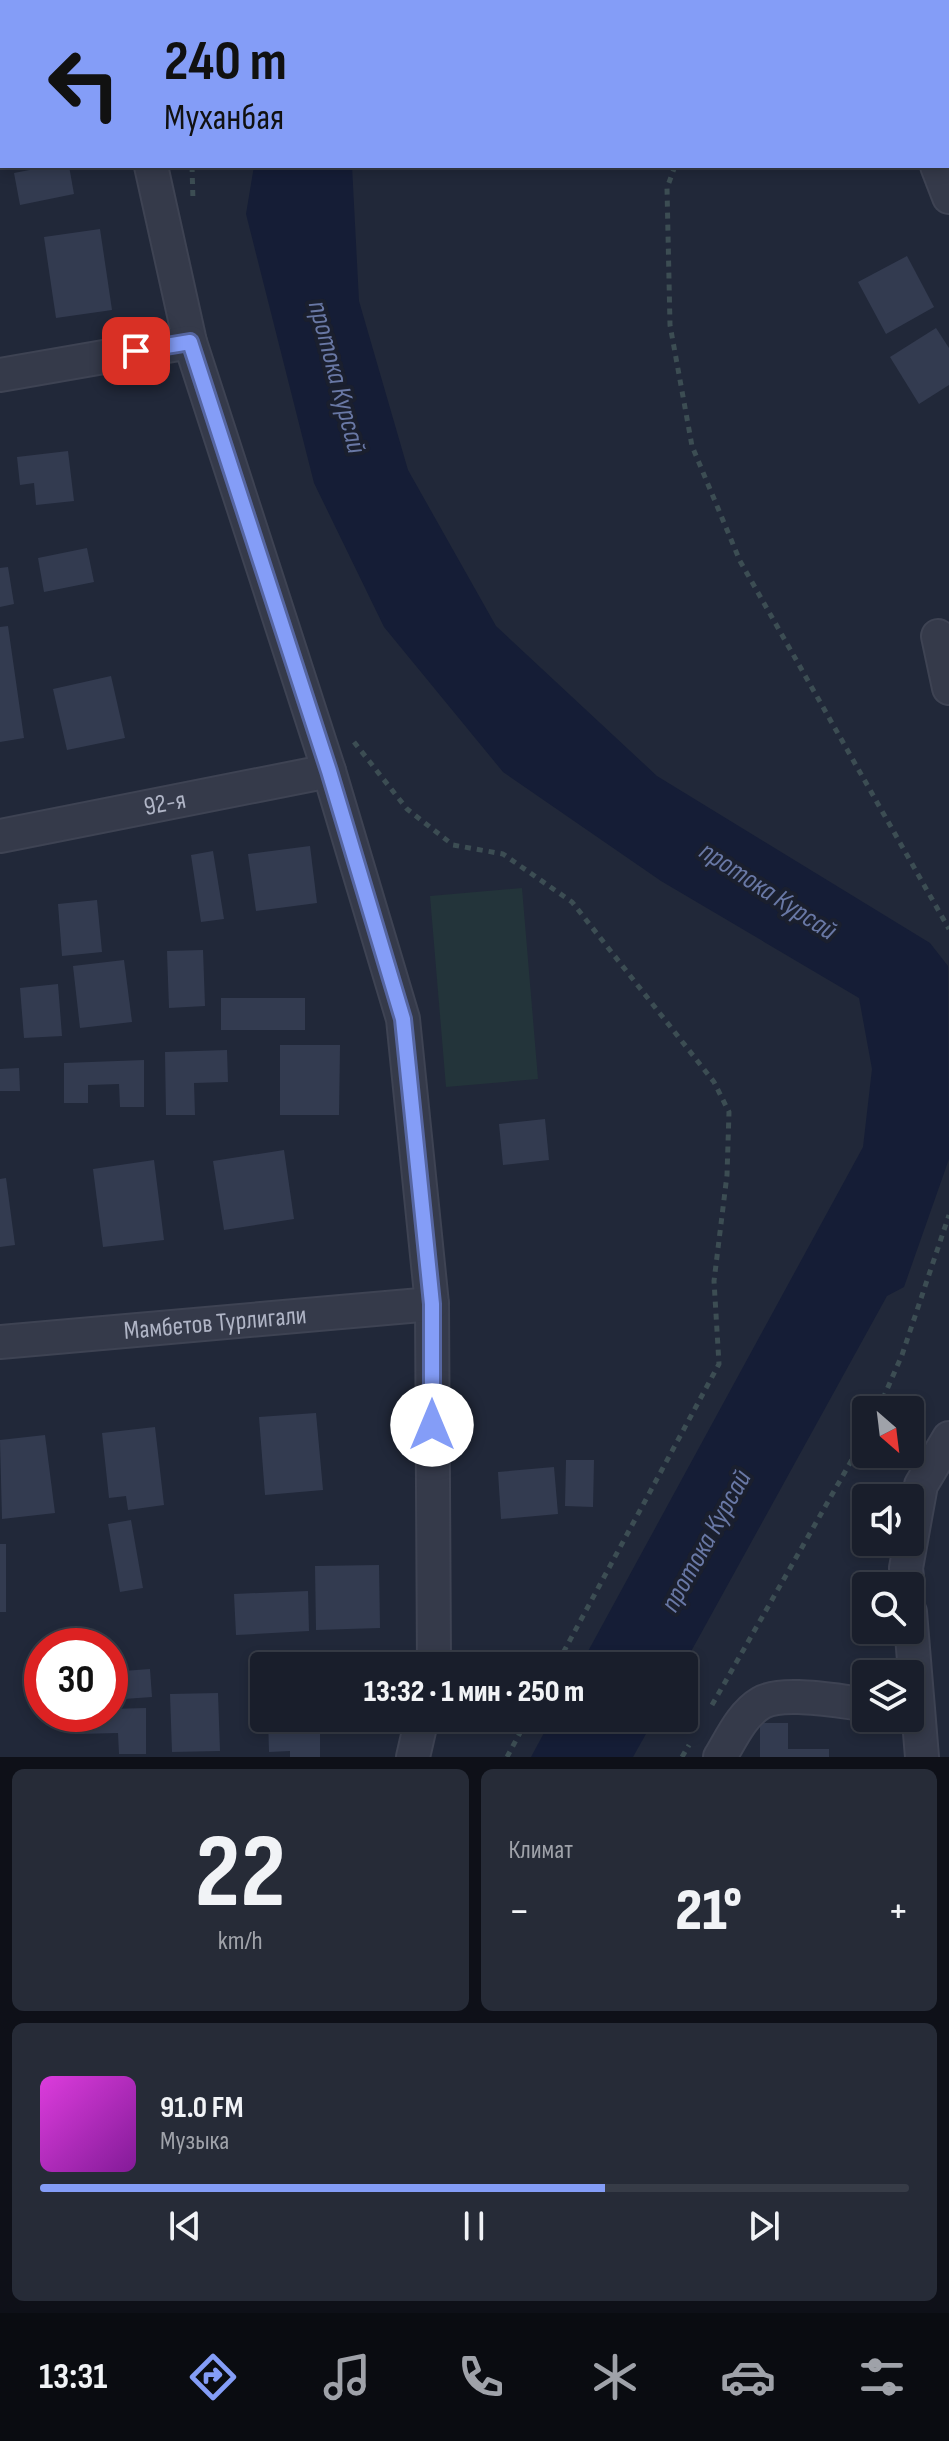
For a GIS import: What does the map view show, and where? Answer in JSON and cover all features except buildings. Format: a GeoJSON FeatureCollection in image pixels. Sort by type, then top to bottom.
{"type":"FeatureCollection","features":[{"type":"Feature","properties":{"kind":"street"},"geometry":{"type":"LineString","coordinates":[[151,168],[190,342],[329,771],[403,1019],[432,1304],[434,1652]]}},
{"type":"Feature","properties":{"kind":"street"},"geometry":{"type":"LineString","coordinates":[[938,168],[949,197]]}},
{"type":"Feature","properties":{"kind":"street"},"geometry":{"type":"LineString","coordinates":[[0,375],[190,342]]}},
{"type":"Feature","properties":{"kind":"street"},"geometry":{"type":"LineString","coordinates":[[938,636],[949,688]]}},
{"type":"Feature","properties":{"kind":"street","name":"92-я"},"geometry":{"type":"LineString","coordinates":[[0,836],[329,771]]}},
{"type":"Feature","properties":{"kind":"street","name":"Мамбетов Турлигали"},"geometry":{"type":"LineString","coordinates":[[0,1342],[432,1304]]}},
{"type":"Feature","properties":{"kind":"street"},"geometry":{"type":"LineString","coordinates":[[906,1572],[921,1485],[949,1438]]}},
{"type":"Feature","properties":{"kind":"street"},"geometry":{"type":"LineString","coordinates":[[720,1757],[740,1724],[761,1703],[780,1697],[852,1703]]}},
{"type":"Feature","properties":{"kind":"street"},"geometry":{"type":"LineString","coordinates":[[413,1757],[419,1732]]}},
{"type":"Feature","properties":{"kind":"path"},"geometry":{"type":"LineString","coordinates":[[192,168],[193,208]]}},
{"type":"Feature","properties":{"kind":"path"},"geometry":{"type":"LineString","coordinates":[[674,168],[667,188],[670,325],[692,446],[740,561],[949,929]]}},
{"type":"Feature","properties":{"kind":"path"},"geometry":{"type":"LineString","coordinates":[[349,729],[355,743],[407,809],[418,818],[453,845],[503,854],[572,902],[714,1082],[729,1112],[727,1175],[714,1281],[719,1364],[564,1652]]}},
{"type":"Feature","properties":{"kind":"path"},"geometry":{"type":"LineString","coordinates":[[884,1396],[902,1355],[949,1215]]}},
{"type":"Feature","properties":{"kind":"path"},"geometry":{"type":"LineString","coordinates":[[705,1717],[852,1460]]}},
{"type":"Feature","properties":{"kind":"path"},"geometry":{"type":"LineString","coordinates":[[507,1757],[520,1732]]}},
{"type":"Feature","properties":{"kind":"path"},"geometry":{"type":"LineString","coordinates":[[682,1757],[690,1744]]}},
{"type":"Feature","properties":{"kind":"shaded area"},"geometry":{"type":"Polygon","coordinates":[[[522,888],[538,1079],[446,1087],[430,896],[522,888]]]}},
{"type":"Feature","properties":{"kind":"water","name":"протока Курсай"},"geometry":{"type":"Polygon","coordinates":[[[254,168],[352,168],[359,301],[408,470],[496,626],[657,776],[930,943],[948,966],[949,1159],[904,1287],[887,1296],[691,1652],[588,1652],[863,1147],[872,1069],[859,998],[661,881],[503,772],[384,627],[314,483],[246,214],[254,168]]]}},
{"type":"Feature","properties":{"kind":"water"},"geometry":{"type":"Polygon","coordinates":[[[544,1732],[647,1732],[633,1757],[531,1757],[544,1732]]]}},
{"type":"Feature","properties":{"kind":"route"},"geometry":{"type":"LineString","coordinates":[[136,351],[190,342],[329,771],[403,1019],[432,1304],[432,1425]]}}]}
